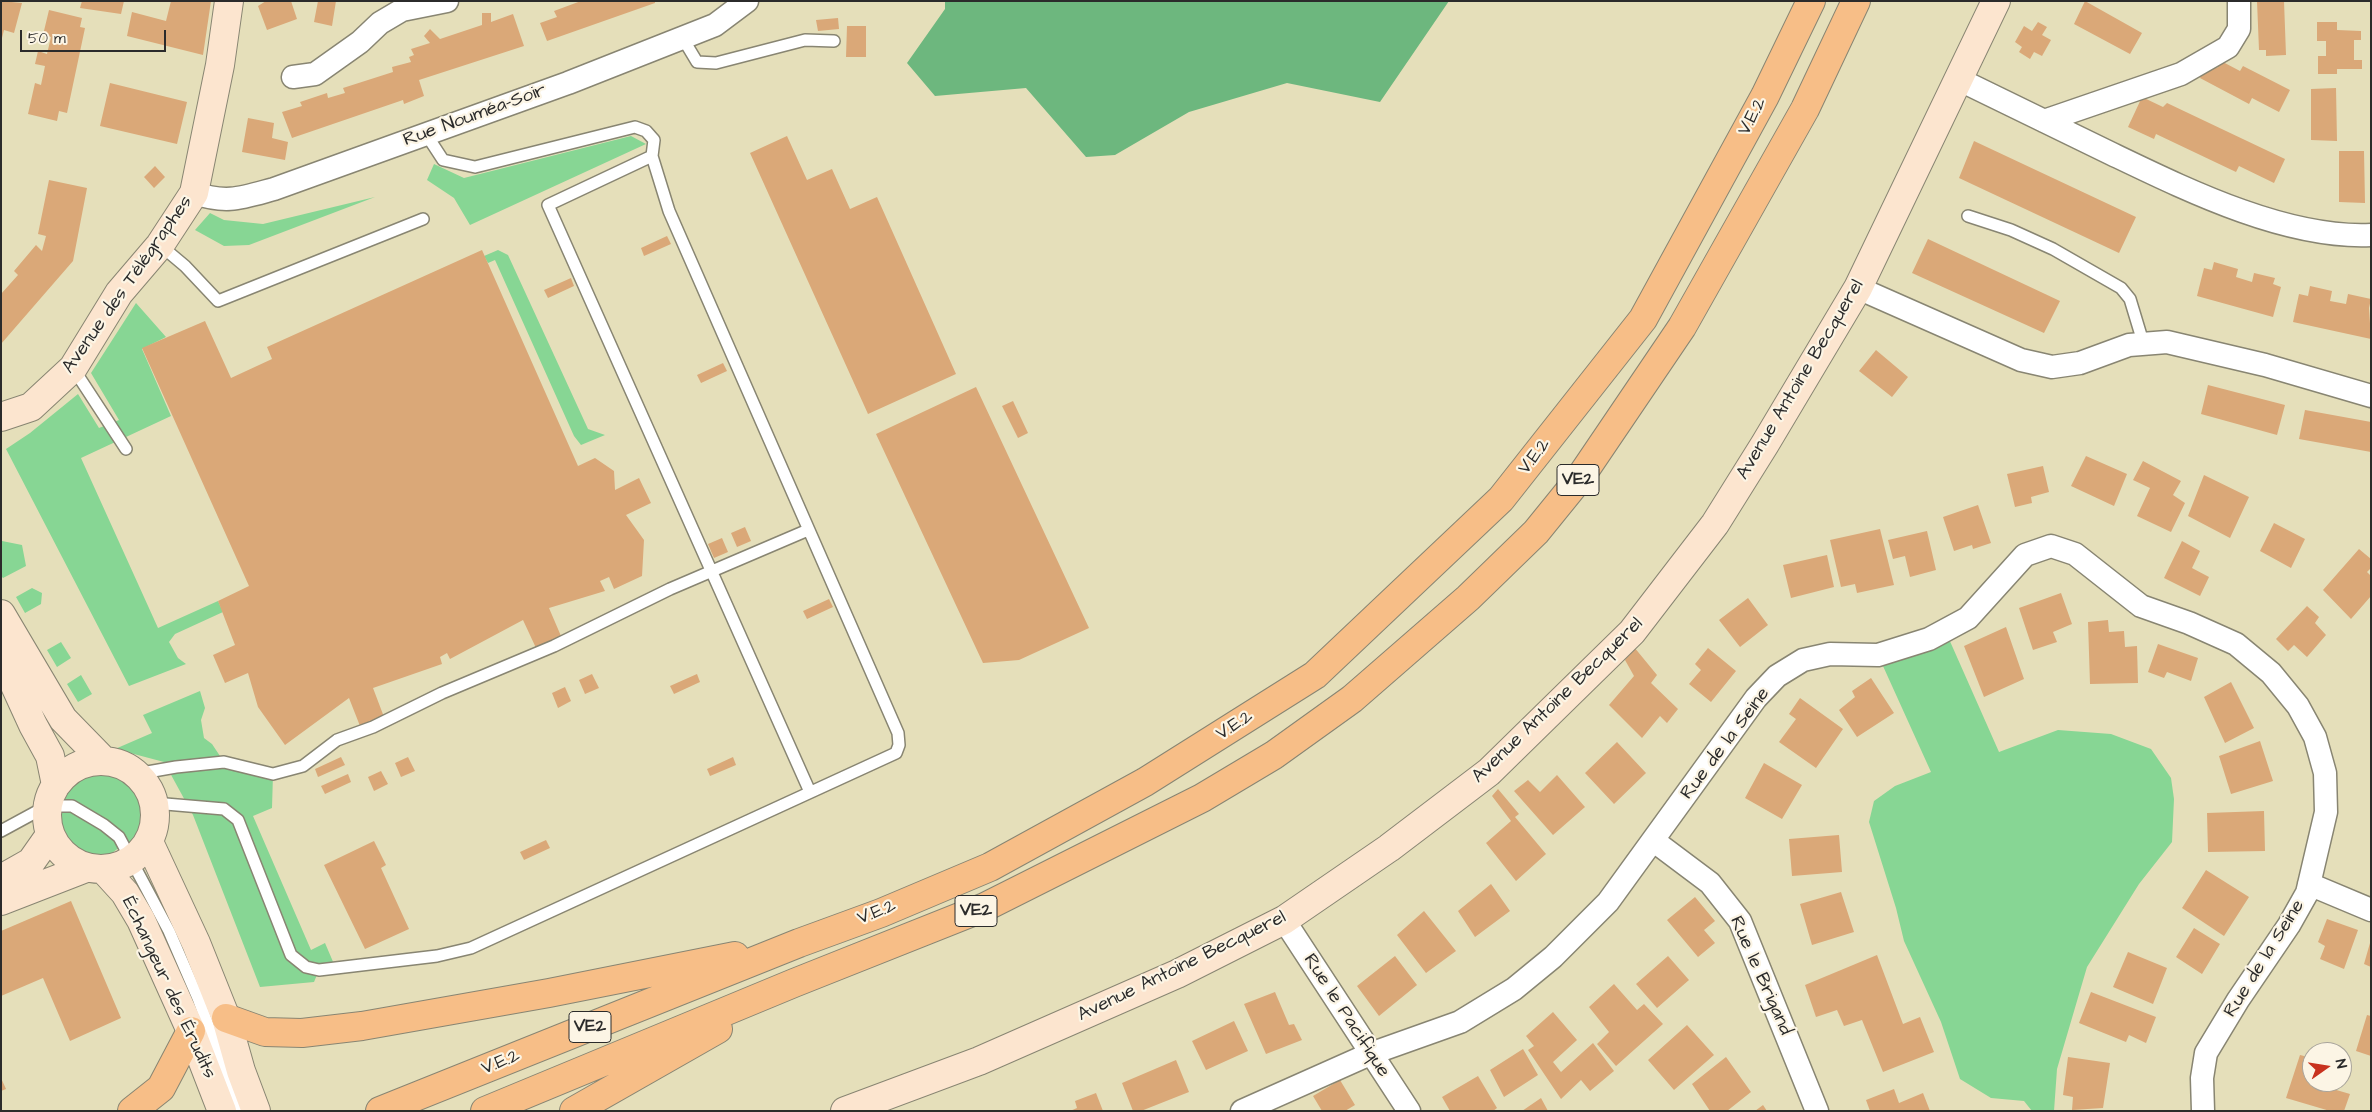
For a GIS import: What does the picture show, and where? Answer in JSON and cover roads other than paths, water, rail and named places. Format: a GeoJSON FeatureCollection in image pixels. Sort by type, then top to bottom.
{"type":"FeatureCollection","features":[{"type":"Feature","properties":{"kind":"highway","name":"V.E.2"},"geometry":{"type":"LineString","coordinates":[[380,1111],[799,942],[881,913],[990,867],[1145,782],[1315,675],[1501,499],[1643,319],[1765,96],[1811,1]]}},
{"type":"Feature","properties":{"kind":"highway","name":"V.E.2"},"geometry":{"type":"LineString","coordinates":[[485,1111],[794,983],[985,908],[1202,798],[1274,755],[1352,700],[1468,598],[1536,532],[1579,479],[1682,327],[1805,110],[1856,1]]}},
{"type":"Feature","properties":{"kind":"highway"},"geometry":{"type":"LineString","coordinates":[[226,1018],[265,1032],[302,1033],[362,1026],[550,992],[799,942]]}},
{"type":"Feature","properties":{"kind":"highway"},"geometry":{"type":"LineString","coordinates":[[574,1111],[674,1055],[794,983]]}},
{"type":"Feature","properties":{"kind":"highway"},"geometry":{"type":"LineString","coordinates":[[132,1111],[161,1088],[191,1031]]}},
{"type":"Feature","properties":{"kind":"street","name":"Avenue des Télégraphes"},"geometry":{"type":"LineString","coordinates":[[1,417],[31,407],[73,368],[119,293],[160,245],[194,193],[220,65],[229,1]]}},
{"type":"Feature","properties":{"kind":"street"},"geometry":{"type":"LineString","coordinates":[[292,77],[315,74],[360,42],[380,23],[402,10],[447,1]]}},
{"type":"Feature","properties":{"kind":"street","name":"Rue Nouméa-Soir"},"geometry":{"type":"LineString","coordinates":[[194,193],[221,200],[237,199],[274,189],[568,83],[715,25],[747,1]]}},
{"type":"Feature","properties":{"kind":"street","name":"Avenue Antoine Becquerel"},"geometry":{"type":"LineString","coordinates":[[845,1111],[979,1061],[1177,974],[1284,920],[1389,848],[1489,772],[1632,632],[1715,524],[1858,288],[1996,1]]}},
{"type":"Feature","properties":{"kind":"street"},"geometry":{"type":"LineString","coordinates":[[2044,122],[2182,74],[2228,47],[2239,29],[2239,1]]}},
{"type":"Feature","properties":{"kind":"street"},"geometry":{"type":"LineString","coordinates":[[1958,79],[2044,122],[2216,202],[2278,222],[2317,230],[2371,234]]}},
{"type":"Feature","properties":{"kind":"street"},"geometry":{"type":"LineString","coordinates":[[1858,288],[2021,360],[2052,367],[2080,363],[2129,345],[2143,342],[2167,342],[2264,365],[2371,396]]}},
{"type":"Feature","properties":{"kind":"street","name":"Rue de la Seine"},"geometry":{"type":"LineString","coordinates":[[1242,1111],[1370,1054],[1460,1022],[1514,989],[1553,957],[1608,902],[1756,698],[1777,676],[1803,660],[1830,654],[1878,656],[1928,639],[1968,618],[2025,555],[2051,546],[2075,554],[2142,606],[2189,623],[2236,644],[2271,673],[2298,706],[2315,737],[2325,773],[2326,812],[2307,893],[2290,924],[2238,1000],[2206,1054],[2202,1078],[2203,1111]]}},
{"type":"Feature","properties":{"kind":"street"},"geometry":{"type":"LineString","coordinates":[[1,614],[63,719],[104,761]]}},
{"type":"Feature","properties":{"kind":"street"},"geometry":{"type":"LineString","coordinates":[[1,655],[33,725],[50,756],[52,795],[47,820],[50,835],[31,862],[1,879]]}},
{"type":"Feature","properties":{"kind":"street"},"geometry":{"type":"LineString","coordinates":[[1,901],[95,869],[140,851],[155,820],[154,803],[147,787],[136,774],[121,765],[104,761],[90,762],[77,767],[65,775],[52,795]]}},
{"type":"Feature","properties":{"kind":"street","name":"Échangeur des Érudits"},"geometry":{"type":"LineString","coordinates":[[50,835],[58,849],[71,861],[95,869],[125,893],[141,920],[191,1031],[227,1088],[256,1111]]}},
{"type":"Feature","properties":{"kind":"street","name":"Rue le Brigand"},"geometry":{"type":"LineString","coordinates":[[1654,841],[1710,883],[1740,921],[1817,1111]]}},
{"type":"Feature","properties":{"kind":"street","name":"Échangeur des Érudits"},"geometry":{"type":"LineString","coordinates":[[140,851],[189,926],[226,1018],[227,1088]]}},
{"type":"Feature","properties":{"kind":"street"},"geometry":{"type":"LineString","coordinates":[[2309,884],[2371,910]]}},
{"type":"Feature","properties":{"kind":"street","name":"Rue le Pacifique"},"geometry":{"type":"LineString","coordinates":[[1284,920],[1409,1111]]}},
{"type":"Feature","properties":{"kind":"lane"},"geometry":{"type":"LineString","coordinates":[[682,38],[697,62],[716,63],[805,40],[834,41]]}},
{"type":"Feature","properties":{"kind":"lane"},"geometry":{"type":"LineString","coordinates":[[154,803],[224,809],[238,820],[291,955],[306,966],[319,970],[437,956],[471,948],[896,753],[899,745],[898,733],[669,211],[652,156],[654,140],[646,131],[635,127],[475,167],[444,160],[426,134]]}},
{"type":"Feature","properties":{"kind":"lane"},"geometry":{"type":"LineString","coordinates":[[652,156],[548,205],[810,792]]}},
{"type":"Feature","properties":{"kind":"lane"},"geometry":{"type":"LineString","coordinates":[[1968,216],[2011,230],[2052,249],[2121,288],[2130,299],[2143,342]]}},
{"type":"Feature","properties":{"kind":"lane"},"geometry":{"type":"LineString","coordinates":[[160,245],[185,266],[218,301],[423,220]]}},
{"type":"Feature","properties":{"kind":"lane"},"geometry":{"type":"LineString","coordinates":[[73,368],[126,449]]}},
{"type":"Feature","properties":{"kind":"lane"},"geometry":{"type":"LineString","coordinates":[[136,774],[176,766],[224,762],[273,774],[303,766],[337,740],[373,727],[442,693],[554,646],[618,614],[808,530]]}},
{"type":"Feature","properties":{"kind":"lane"},"geometry":{"type":"LineString","coordinates":[[1,831],[52,795],[104,825],[140,851],[169,931],[198,998],[227,1088],[240,1111]]}}]}
